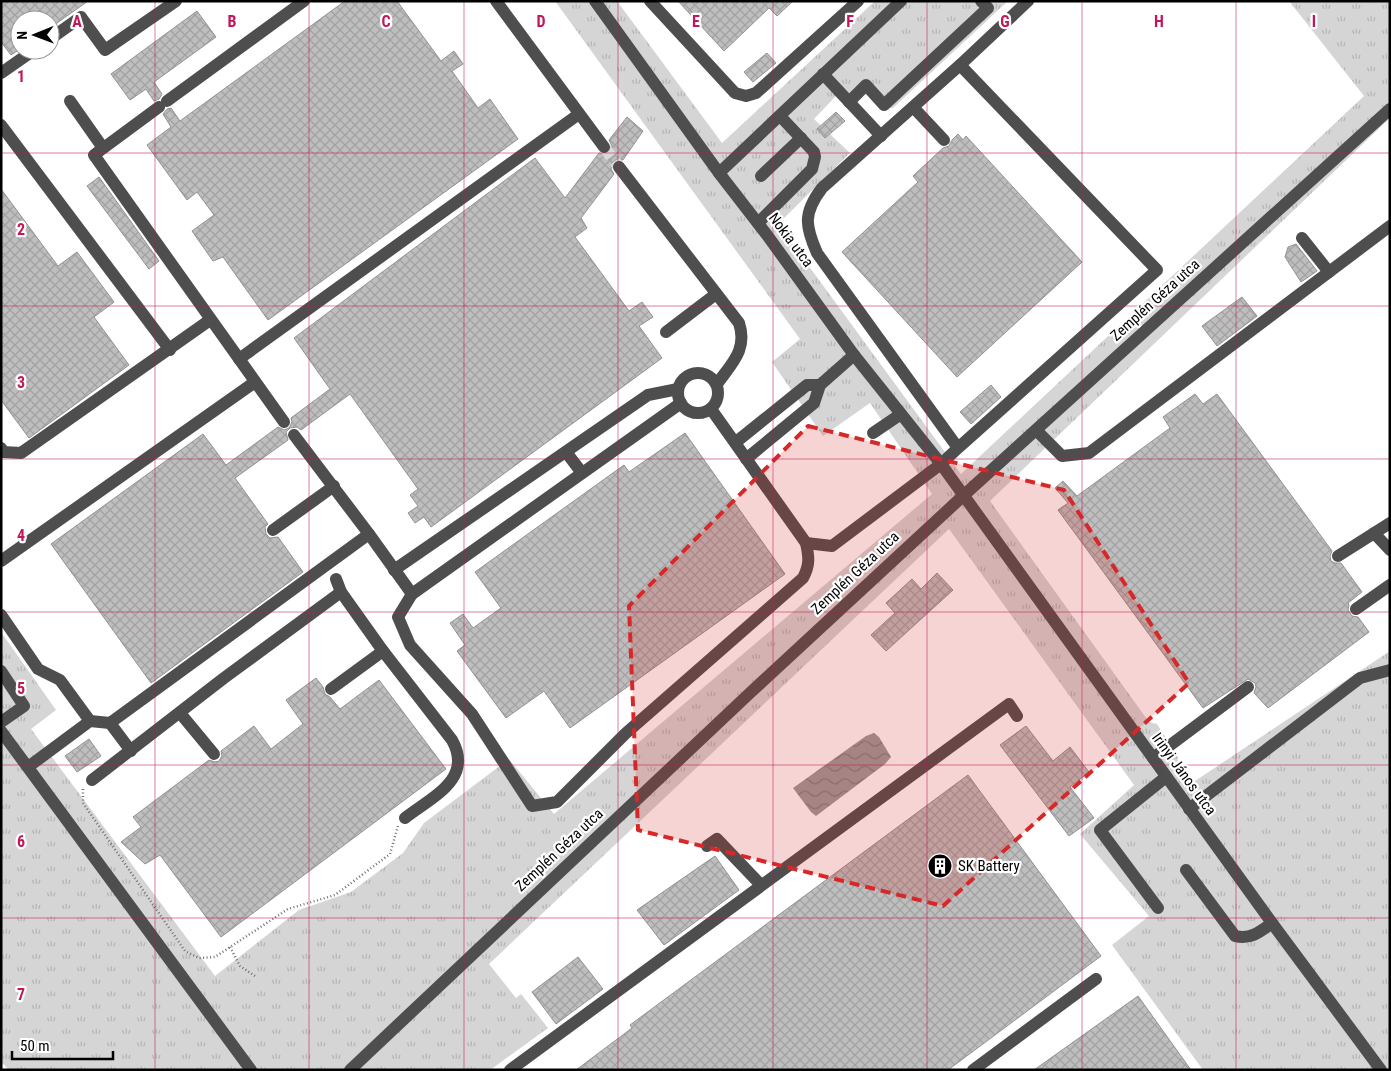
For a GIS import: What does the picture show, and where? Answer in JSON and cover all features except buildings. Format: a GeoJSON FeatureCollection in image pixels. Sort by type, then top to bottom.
{"type":"FeatureCollection","features":[{"type":"Feature","properties":{"kind":"street"},"geometry":{"type":"LineString","coordinates":[[60,32],[81,17],[106,50],[176,1]]}},
{"type":"Feature","properties":{"kind":"street"},"geometry":{"type":"LineString","coordinates":[[284,422],[94,155],[304,1]]}},
{"type":"Feature","properties":{"kind":"street"},"geometry":{"type":"LineString","coordinates":[[496,1],[604,147]]}},
{"type":"Feature","properties":{"kind":"street","name":"Nokia utca"},"geometry":{"type":"LineString","coordinates":[[594,1],[854,355],[941,464],[963,496]]}},
{"type":"Feature","properties":{"kind":"street"},"geometry":{"type":"LineString","coordinates":[[650,1],[735,93],[746,96],[756,93],[858,1]]}},
{"type":"Feature","properties":{"kind":"street"},"geometry":{"type":"LineString","coordinates":[[719,173],[901,1]]}},
{"type":"Feature","properties":{"kind":"street"},"geometry":{"type":"LineString","coordinates":[[849,102],[870,80],[884,105],[988,8],[982,1]]}},
{"type":"Feature","properties":{"kind":"street"},"geometry":{"type":"LineString","coordinates":[[958,448],[817,253],[808,234],[807,218],[812,201],[822,188],[960,66],[1028,1]]}},
{"type":"Feature","properties":{"kind":"street"},"geometry":{"type":"LineString","coordinates":[[1,73],[20,60]]}},
{"type":"Feature","properties":{"kind":"street"},"geometry":{"type":"LineString","coordinates":[[806,543],[832,546],[941,464],[1157,270],[960,66]]}},
{"type":"Feature","properties":{"kind":"street"},"geometry":{"type":"LineString","coordinates":[[823,74],[880,136]]}},
{"type":"Feature","properties":{"kind":"street"},"geometry":{"type":"LineString","coordinates":[[70,101],[103,148]]}},
{"type":"Feature","properties":{"kind":"street"},"geometry":{"type":"LineString","coordinates":[[913,108],[944,140]]}},
{"type":"Feature","properties":{"kind":"street","name":"Zemplén Géza utca"},"geometry":{"type":"LineString","coordinates":[[350,1070],[751,692],[963,496],[1390,109]]}},
{"type":"Feature","properties":{"kind":"street"},"geometry":{"type":"LineString","coordinates":[[239,360],[578,114]]}},
{"type":"Feature","properties":{"kind":"street"},"geometry":{"type":"LineString","coordinates":[[758,223],[812,169],[815,157],[814,152],[780,116]]}},
{"type":"Feature","properties":{"kind":"street"},"geometry":{"type":"LineString","coordinates":[[1,125],[170,350]]}},
{"type":"Feature","properties":{"kind":"street"},"geometry":{"type":"LineString","coordinates":[[761,176],[800,138]]}},
{"type":"Feature","properties":{"kind":"street"},"geometry":{"type":"LineString","coordinates":[[619,167],[739,323],[742,332],[740,350],[717,384],[718,397],[711,409],[705,412],[691,412],[681,403],[678,396],[678,389],[684,378],[696,372],[708,375],[717,384]]}},
{"type":"Feature","properties":{"kind":"street"},"geometry":{"type":"LineString","coordinates":[[1036,430],[1062,456],[1089,453],[1390,226]]}},
{"type":"Feature","properties":{"kind":"street"},"geometry":{"type":"LineString","coordinates":[[1302,238],[1330,272]]}},
{"type":"Feature","properties":{"kind":"street"},"geometry":{"type":"LineString","coordinates":[[666,332],[716,294]]}},
{"type":"Feature","properties":{"kind":"street"},"geometry":{"type":"LineString","coordinates":[[1,448],[4,452],[21,453],[170,350],[210,320]]}},
{"type":"Feature","properties":{"kind":"street"},"geometry":{"type":"LineString","coordinates":[[746,459],[814,402],[820,385],[854,355]]}},
{"type":"Feature","properties":{"kind":"street"},"geometry":{"type":"LineString","coordinates":[[1,561],[255,382]]}},
{"type":"Feature","properties":{"kind":"street"},"geometry":{"type":"LineString","coordinates":[[736,442],[807,385],[820,385]]}},
{"type":"Feature","properties":{"kind":"street"},"geometry":{"type":"LineString","coordinates":[[394,570],[648,395],[678,389]]}},
{"type":"Feature","properties":{"kind":"street"},"geometry":{"type":"LineString","coordinates":[[681,403],[412,594],[398,617],[410,645],[472,714],[532,806],[557,802],[625,734],[803,578],[809,565],[806,543],[711,409]]}},
{"type":"Feature","properties":{"kind":"street"},"geometry":{"type":"LineString","coordinates":[[872,433],[901,414]]}},
{"type":"Feature","properties":{"kind":"street"},"geometry":{"type":"LineString","coordinates":[[294,435],[334,486],[412,594]]}},
{"type":"Feature","properties":{"kind":"street"},"geometry":{"type":"LineString","coordinates":[[566,452],[582,473]]}},
{"type":"Feature","properties":{"kind":"street"},"geometry":{"type":"LineString","coordinates":[[273,530],[334,486]]}},
{"type":"Feature","properties":{"kind":"street","name":"Irinyi János utca"},"geometry":{"type":"LineString","coordinates":[[963,496],[1272,923],[1381,1070]]}},
{"type":"Feature","properties":{"kind":"street"},"geometry":{"type":"LineString","coordinates":[[1338,556],[1390,523]]}},
{"type":"Feature","properties":{"kind":"street"},"geometry":{"type":"LineString","coordinates":[[1374,533],[1390,550]]}},
{"type":"Feature","properties":{"kind":"street"},"geometry":{"type":"LineString","coordinates":[[28,767],[90,721],[110,723],[369,534]]}},
{"type":"Feature","properties":{"kind":"street"},"geometry":{"type":"LineString","coordinates":[[336,579],[342,592],[383,651],[452,740],[458,752],[459,764],[457,773],[450,784],[405,818]]}},
{"type":"Feature","properties":{"kind":"street"},"geometry":{"type":"LineString","coordinates":[[1356,609],[1390,585]]}},
{"type":"Feature","properties":{"kind":"street"},"geometry":{"type":"LineString","coordinates":[[92,780],[342,592]]}},
{"type":"Feature","properties":{"kind":"street"},"geometry":{"type":"LineString","coordinates":[[1,616],[38,669],[60,680],[90,721]]}},
{"type":"Feature","properties":{"kind":"street"},"geometry":{"type":"LineString","coordinates":[[331,689],[383,651]]}},
{"type":"Feature","properties":{"kind":"street"},"geometry":{"type":"LineString","coordinates":[[1189,809],[1360,678],[1390,670]]}},
{"type":"Feature","properties":{"kind":"street"},"geometry":{"type":"LineString","coordinates":[[1,671],[24,706],[1,722]]}},
{"type":"Feature","properties":{"kind":"street"},"geometry":{"type":"LineString","coordinates":[[1153,758],[1248,687]]}},
{"type":"Feature","properties":{"kind":"street"},"geometry":{"type":"LineString","coordinates":[[510,1070],[1009,704],[1017,716]]}},
{"type":"Feature","properties":{"kind":"street"},"geometry":{"type":"LineString","coordinates":[[180,713],[214,754]]}},
{"type":"Feature","properties":{"kind":"street"},"geometry":{"type":"LineString","coordinates":[[110,723],[130,751]]}},
{"type":"Feature","properties":{"kind":"street"},"geometry":{"type":"LineString","coordinates":[[1,731],[251,1070]]}},
{"type":"Feature","properties":{"kind":"street"},"geometry":{"type":"LineString","coordinates":[[1158,908],[1100,830],[1166,777]]}},
{"type":"Feature","properties":{"kind":"street"},"geometry":{"type":"LineString","coordinates":[[708,846],[717,840],[761,886]]}},
{"type":"Feature","properties":{"kind":"street"},"geometry":{"type":"LineString","coordinates":[[1186,870],[1235,936],[1246,938],[1256,935],[1272,923]]}},
{"type":"Feature","properties":{"kind":"street"},"geometry":{"type":"LineString","coordinates":[[973,1070],[1096,978]]}},
{"type":"Feature","properties":{"kind":"path"},"geometry":{"type":"LineString","coordinates":[[92,780],[83,787],[83,803],[185,951],[199,958],[215,957],[288,908],[335,895],[390,854],[398,826],[405,818]]}},
{"type":"Feature","properties":{"kind":"path"},"geometry":{"type":"LineString","coordinates":[[230,947],[240,966],[255,976]]}},
{"type":"Feature","properties":{"kind":"highlighted area"},"geometry":{"type":"Polygon","coordinates":[[[808,426],[1064,490],[1189,683],[943,906],[638,830],[629,606],[808,426]]]}},
{"type":"Feature","properties":{"kind":"green space"},"geometry":{"type":"Polygon","coordinates":[[[555,1],[617,1],[722,143],[875,1],[1008,1],[893,108],[881,108],[866,91],[836,96],[814,119],[850,153],[778,224],[961,474],[1364,96],[1289,1],[1390,1],[1390,118],[990,501],[1149,722],[1157,724],[1178,757],[1177,765],[1192,783],[1390,651],[1390,1070],[1203,1070],[1112,945],[1149,916],[1080,834],[1134,785],[949,529],[489,964],[516,998],[521,994],[548,1028],[490,1070],[8,1070],[4,1064],[1,1066],[1,632],[56,710],[31,729],[215,976],[299,910],[351,892],[403,853],[424,823],[509,759],[554,814],[932,494],[870,403],[823,436],[772,362],[800,339],[555,1]]]}},
{"type":"Feature","properties":{"kind":"water"},"geometry":{"type":"Polygon","coordinates":[[[874,733],[879,737],[891,757],[885,764],[816,816],[793,788],[866,736],[874,733]]]}},
{"type":"Feature","properties":{"kind":"tunnel"},"geometry":{"type":"LineString","coordinates":[[604,147],[619,167]]}},
{"type":"Feature","properties":{"kind":"place","name":"SK Battery"},"geometry":{"type":"Point","coordinates":[940,866]}}]}
